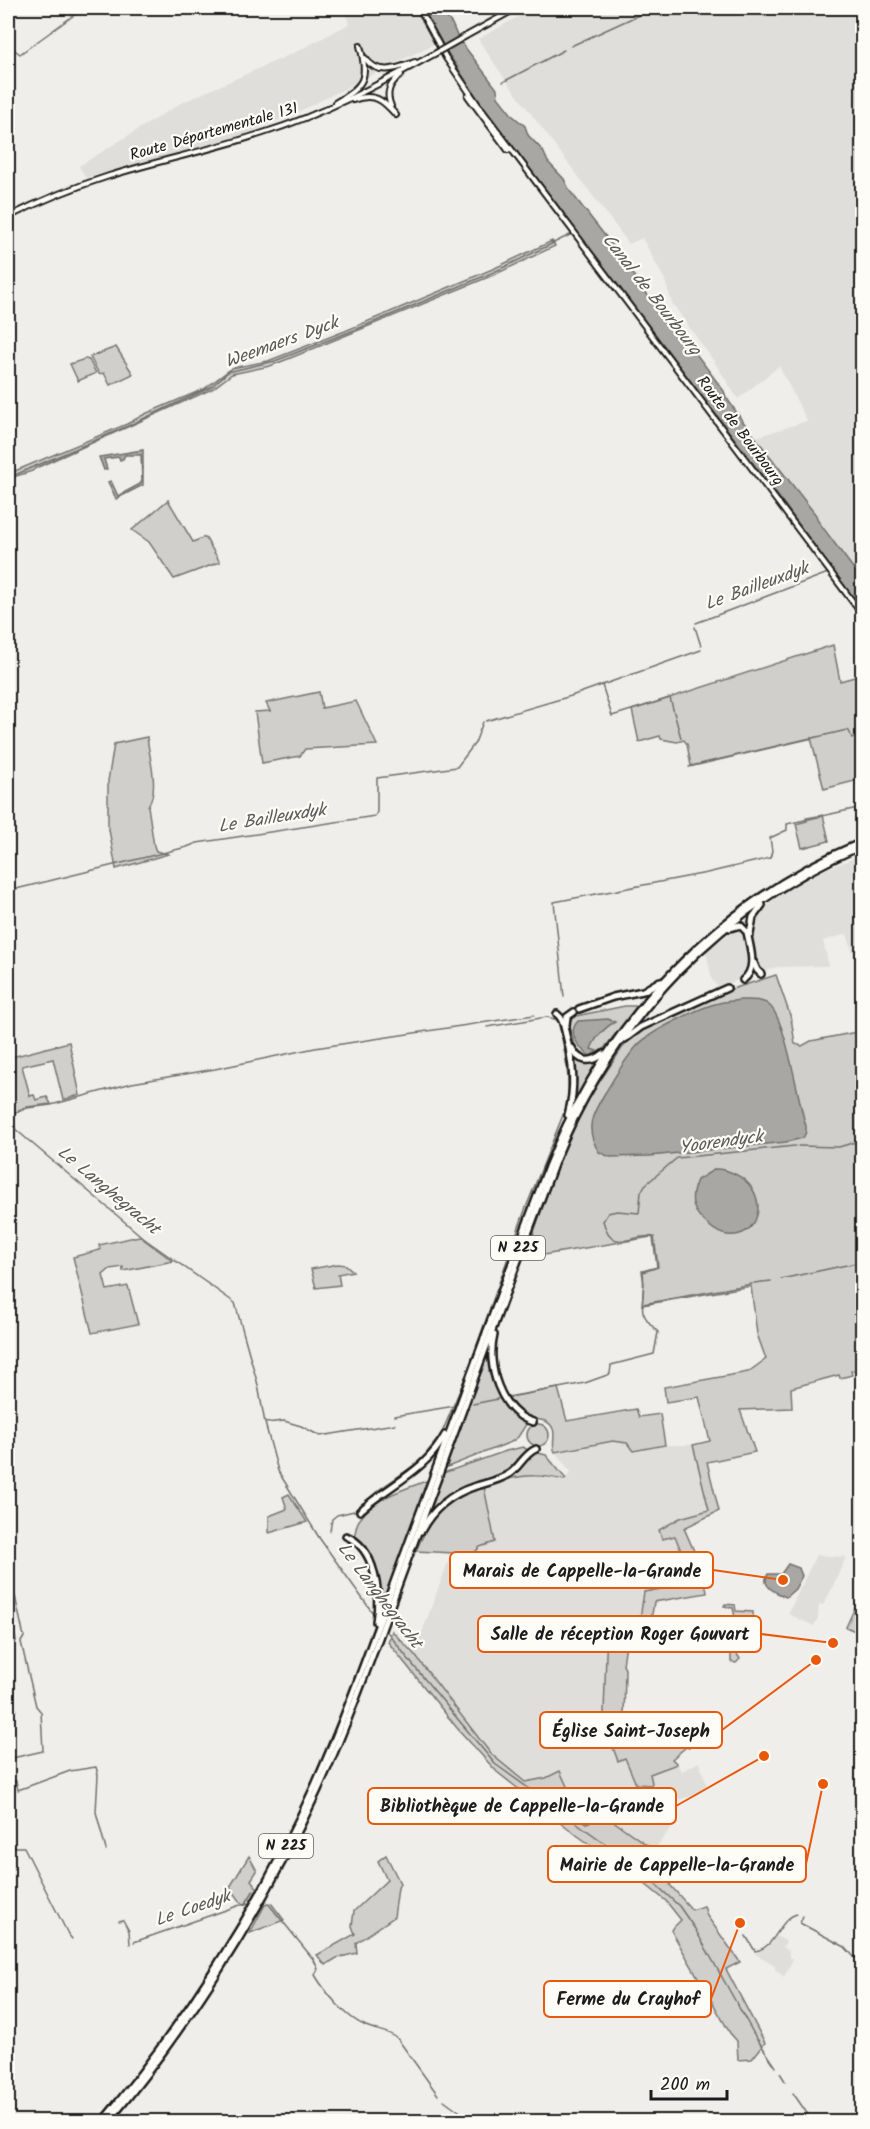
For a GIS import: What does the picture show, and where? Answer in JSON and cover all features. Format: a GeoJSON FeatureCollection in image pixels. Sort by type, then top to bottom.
{"type":"FeatureCollection","features":[{"type":"Feature","properties":{"kind":"highway","name":"N 225"},"geometry":{"type":"LineString","coordinates":[[108,2121],[150,2070],[230,1954],[269,1887],[323,1778],[559,1140],[591,1078],[642,1005],[679,964],[714,933],[760,897],[809,867],[862,842]]}},
{"type":"Feature","properties":{"kind":"highway","name":"N 225"},"geometry":{"type":"LineString","coordinates":[[102,2121],[146,2068],[181,2019],[250,1911],[310,1796],[402,1574],[564,1141],[604,1066],[646,1007],[694,956],[740,917],[795,880],[862,846]]}},
{"type":"Feature","properties":{"kind":"highway"},"geometry":{"type":"LineString","coordinates":[[750,977],[754,969],[750,936],[754,915],[763,904],[795,880]]}},
{"type":"Feature","properties":{"kind":"highway"},"geometry":{"type":"LineString","coordinates":[[694,956],[730,928],[736,925],[742,926],[747,932],[752,966],[750,974],[743,980]]}},
{"type":"Feature","properties":{"kind":"highway"},"geometry":{"type":"LineString","coordinates":[[754,963],[761,974]]}},
{"type":"Feature","properties":{"kind":"highway"},"geometry":{"type":"LineString","coordinates":[[620,1034],[600,1058],[591,1061],[582,1060],[573,1051],[566,1024],[567,1017],[574,1011],[613,997],[646,989],[679,964]]}},
{"type":"Feature","properties":{"kind":"highway"},"geometry":{"type":"LineString","coordinates":[[604,1066],[626,1037],[637,1028],[728,988]]}},
{"type":"Feature","properties":{"kind":"highway"},"geometry":{"type":"LineString","coordinates":[[564,1026],[564,1020],[574,1011]]}},
{"type":"Feature","properties":{"kind":"highway"},"geometry":{"type":"LineString","coordinates":[[557,1014],[564,1026],[573,1063],[574,1083],[569,1110],[559,1140]]}},
{"type":"Feature","properties":{"kind":"highway"},"geometry":{"type":"LineString","coordinates":[[507,1292],[492,1342],[492,1368],[497,1384],[506,1399],[521,1416],[533,1422]]}},
{"type":"Feature","properties":{"kind":"highway"},"geometry":{"type":"LineString","coordinates":[[360,1511],[430,1458],[442,1441],[463,1396]]}},
{"type":"Feature","properties":{"kind":"highway"},"geometry":{"type":"LineString","coordinates":[[402,1574],[424,1526],[439,1507],[465,1490],[507,1476],[530,1452],[536,1449]]}},
{"type":"Feature","properties":{"kind":"highway"},"geometry":{"type":"LineString","coordinates":[[346,1536],[359,1546],[372,1566],[378,1587],[380,1623]]}},
{"type":"Feature","properties":{"kind":"main road","name":"Route de Bourbourg"},"geometry":{"type":"LineString","coordinates":[[418,8],[484,120],[532,178],[862,614]]}},
{"type":"Feature","properties":{"kind":"main road","name":"Route Départementale 131"},"geometry":{"type":"LineString","coordinates":[[8,217],[56,195],[99,179],[246,139],[333,107],[518,8]]}},
{"type":"Feature","properties":{"kind":"main road"},"geometry":{"type":"LineString","coordinates":[[310,116],[340,100],[361,83],[365,67],[360,46],[369,63],[381,70],[393,69],[427,57]]}},
{"type":"Feature","properties":{"kind":"main road"},"geometry":{"type":"LineString","coordinates":[[333,107],[360,97],[372,96],[383,101],[396,115],[388,100],[389,88],[395,80],[416,64]]}},
{"type":"Feature","properties":{"kind":"shaded area"},"geometry":{"type":"Polygon","coordinates":[[[344,8],[422,8],[440,41],[296,113],[238,137],[86,178],[79,166],[181,103],[298,51],[349,24],[344,8]]]}},
{"type":"Feature","properties":{"kind":"shaded area"},"geometry":{"type":"Polygon","coordinates":[[[534,8],[862,8],[862,580],[756,437],[807,421],[779,366],[738,399],[672,303],[664,278],[642,238],[629,244],[505,79],[478,39],[534,8]]]}},
{"type":"Feature","properties":{"kind":"shaded area"},"geometry":{"type":"Polygon","coordinates":[[[552,241],[555,246],[496,274],[270,366],[232,374],[212,389],[32,471],[10,478],[8,456],[15,471],[204,389],[232,368],[268,361],[345,331],[495,268],[552,241]]]}},
{"type":"Feature","properties":{"kind":"shaded area"},"geometry":{"type":"Polygon","coordinates":[[[116,347],[133,374],[110,385],[104,373],[99,374],[90,357],[116,347]]]}},
{"type":"Feature","properties":{"kind":"shaded area"},"geometry":{"type":"Polygon","coordinates":[[[85,359],[89,360],[96,373],[78,381],[70,364],[85,359]]]}},
{"type":"Feature","properties":{"kind":"shaded area"},"geometry":{"type":"Polygon","coordinates":[[[168,500],[193,542],[205,537],[220,562],[174,579],[149,542],[132,530],[168,500]]]}},
{"type":"Feature","properties":{"kind":"shaded area"},"geometry":{"type":"Polygon","coordinates":[[[833,645],[840,681],[862,675],[862,779],[824,789],[811,738],[691,766],[687,744],[684,740],[677,742],[661,739],[660,736],[639,742],[632,710],[833,645]]]}},
{"type":"Feature","properties":{"kind":"shaded area"},"geometry":{"type":"Polygon","coordinates":[[[319,692],[322,708],[356,701],[377,745],[305,749],[300,756],[262,763],[255,712],[270,711],[266,703],[319,692]]]}},
{"type":"Feature","properties":{"kind":"shaded area"},"geometry":{"type":"Polygon","coordinates":[[[147,737],[153,773],[153,791],[148,806],[154,846],[156,851],[168,854],[116,869],[108,824],[108,781],[114,744],[147,737]]]}},
{"type":"Feature","properties":{"kind":"shaded area"},"geometry":{"type":"Polygon","coordinates":[[[823,815],[829,841],[802,848],[796,824],[807,821],[806,818],[823,815]]]}},
{"type":"Feature","properties":{"kind":"shaded area"},"geometry":{"type":"Polygon","coordinates":[[[862,855],[862,955],[854,957],[847,934],[823,941],[829,966],[777,967],[718,987],[712,980],[706,951],[786,890],[824,870],[862,855]]]}},
{"type":"Feature","properties":{"kind":"shaded area"},"geometry":{"type":"Polygon","coordinates":[[[776,975],[791,1018],[795,1044],[802,1046],[811,1041],[862,1031],[862,1368],[851,1371],[852,1375],[840,1378],[839,1375],[791,1388],[792,1408],[740,1410],[755,1452],[707,1462],[719,1511],[684,1528],[704,1574],[707,1593],[654,1602],[650,1627],[635,1628],[632,1643],[626,1643],[623,1665],[625,1669],[624,1721],[635,1721],[635,1734],[652,1739],[654,1733],[669,1717],[683,1730],[689,1748],[686,1747],[672,1759],[677,1764],[650,1774],[651,1785],[636,1784],[625,1758],[618,1761],[606,1729],[604,1713],[607,1625],[640,1619],[644,1592],[694,1583],[675,1536],[662,1539],[659,1530],[680,1518],[709,1510],[693,1445],[710,1441],[699,1397],[666,1402],[664,1387],[748,1372],[766,1359],[757,1334],[751,1286],[642,1305],[644,1284],[642,1271],[657,1267],[651,1237],[525,1258],[562,1151],[575,1122],[627,1041],[640,1030],[729,990],[776,975]]]}},
{"type":"Feature","properties":{"kind":"shaded area"},"geometry":{"type":"Polygon","coordinates":[[[625,1006],[637,1006],[599,1055],[588,1058],[577,1052],[569,1027],[571,1017],[625,1006]]]}},
{"type":"Feature","properties":{"kind":"shaded area"},"geometry":{"type":"Polygon","coordinates":[[[69,1042],[80,1095],[63,1100],[53,1059],[22,1066],[30,1096],[34,1095],[36,1100],[47,1097],[51,1104],[27,1107],[8,1116],[8,1058],[69,1042]]]}},
{"type":"Feature","properties":{"kind":"shaded area"},"geometry":{"type":"Polygon","coordinates":[[[572,1054],[584,1061],[598,1061],[572,1105],[576,1078],[572,1054]]]}},
{"type":"Feature","properties":{"kind":"shaded area"},"geometry":{"type":"Polygon","coordinates":[[[139,1236],[173,1261],[123,1271],[123,1267],[110,1269],[103,1275],[107,1290],[128,1286],[138,1324],[92,1333],[73,1257],[100,1250],[99,1245],[139,1236]]]}},
{"type":"Feature","properties":{"kind":"shaded area"},"geometry":{"type":"Polygon","coordinates":[[[338,1264],[346,1265],[353,1271],[338,1274],[340,1285],[316,1288],[311,1269],[338,1264]]]}},
{"type":"Feature","properties":{"kind":"shaded area"},"geometry":{"type":"Polygon","coordinates":[[[489,1345],[492,1376],[508,1403],[527,1423],[518,1437],[511,1442],[445,1468],[489,1345]]]}},
{"type":"Feature","properties":{"kind":"shaded area"},"geometry":{"type":"Polygon","coordinates":[[[558,1388],[567,1421],[636,1409],[639,1417],[660,1414],[665,1445],[633,1451],[627,1443],[613,1441],[555,1452],[554,1432],[551,1425],[548,1422],[524,1416],[507,1397],[558,1388]]]}},
{"type":"Feature","properties":{"kind":"shaded area"},"geometry":{"type":"Polygon","coordinates":[[[538,1424],[546,1427],[549,1435],[546,1443],[538,1446],[530,1443],[527,1435],[530,1427],[538,1424]]]}},
{"type":"Feature","properties":{"kind":"shaded area"},"geometry":{"type":"Polygon","coordinates":[[[613,1441],[627,1443],[633,1451],[660,1445],[693,1445],[709,1510],[671,1522],[695,1583],[644,1592],[640,1619],[607,1626],[619,1760],[624,1758],[636,1784],[632,1786],[640,1806],[673,1821],[671,1828],[654,1850],[609,1818],[586,1824],[560,1772],[546,1778],[525,1782],[491,1754],[414,1654],[451,1554],[473,1554],[480,1547],[495,1542],[484,1487],[525,1475],[541,1475],[564,1480],[571,1472],[555,1452],[613,1441]]]}},
{"type":"Feature","properties":{"kind":"shaded area"},"geometry":{"type":"Polygon","coordinates":[[[523,1447],[528,1450],[510,1472],[470,1486],[426,1519],[443,1473],[523,1447]]]}},
{"type":"Feature","properties":{"kind":"shaded area"},"geometry":{"type":"Polygon","coordinates":[[[534,1452],[546,1455],[566,1479],[534,1476],[505,1480],[514,1474],[534,1452]]]}},
{"type":"Feature","properties":{"kind":"shaded area"},"geometry":{"type":"Polygon","coordinates":[[[429,1480],[380,1611],[375,1571],[367,1554],[354,1537],[358,1523],[366,1511],[382,1499],[429,1480]]]}},
{"type":"Feature","properties":{"kind":"shaded area"},"geometry":{"type":"Polygon","coordinates":[[[484,1487],[495,1542],[480,1547],[473,1554],[416,1551],[428,1526],[441,1510],[458,1498],[484,1487]]]}},
{"type":"Feature","properties":{"kind":"shaded area"},"geometry":{"type":"Polygon","coordinates":[[[289,1494],[307,1522],[269,1533],[269,1516],[287,1509],[283,1497],[289,1494]]]}},
{"type":"Feature","properties":{"kind":"shaded area"},"geometry":{"type":"Polygon","coordinates":[[[816,1555],[846,1557],[828,1597],[823,1605],[819,1604],[818,1618],[814,1626],[788,1614],[816,1555]]]}},
{"type":"Feature","properties":{"kind":"shaded area"},"geometry":{"type":"Polygon","coordinates":[[[862,1592],[862,1634],[846,1627],[862,1592]]]}},
{"type":"Feature","properties":{"kind":"shaded area"},"geometry":{"type":"Polygon","coordinates":[[[725,1604],[735,1605],[736,1611],[753,1612],[753,1626],[735,1628],[733,1608],[724,1606],[725,1604]]]}},
{"type":"Feature","properties":{"kind":"shaded area"},"geometry":{"type":"Polygon","coordinates":[[[392,1631],[414,1654],[491,1754],[525,1782],[546,1778],[560,1771],[586,1823],[606,1816],[609,1818],[654,1850],[647,1860],[672,1881],[670,1885],[692,1910],[704,1906],[707,1916],[740,1962],[726,1969],[765,2043],[752,2059],[738,2060],[737,2041],[730,2033],[671,1930],[681,1920],[666,1901],[497,1772],[457,1728],[388,1642],[392,1631]]]}},
{"type":"Feature","properties":{"kind":"shaded area"},"geometry":{"type":"Polygon","coordinates":[[[748,1631],[751,1645],[742,1645],[735,1651],[740,1659],[736,1663],[731,1662],[731,1649],[721,1650],[722,1639],[725,1646],[748,1641],[748,1631]]]}},
{"type":"Feature","properties":{"kind":"shaded area"},"geometry":{"type":"Polygon","coordinates":[[[699,1762],[707,1785],[697,1795],[673,1801],[655,1794],[650,1774],[677,1764],[682,1771],[699,1762]]]}},
{"type":"Feature","properties":{"kind":"shaded area"},"geometry":{"type":"Polygon","coordinates":[[[386,1855],[400,1883],[394,1917],[356,1943],[357,1953],[337,1958],[325,1965],[317,1955],[355,1934],[352,1926],[354,1911],[387,1880],[378,1861],[386,1855]]]}},
{"type":"Feature","properties":{"kind":"shaded area"},"geometry":{"type":"Polygon","coordinates":[[[249,1856],[257,1871],[251,1880],[259,1890],[253,1902],[243,1905],[230,1887],[249,1856]]]}},
{"type":"Feature","properties":{"kind":"shaded area"},"geometry":{"type":"Polygon","coordinates":[[[271,1903],[284,1920],[250,1933],[265,1905],[271,1903]]]}},
{"type":"Feature","properties":{"kind":"shaded area"},"geometry":{"type":"Polygon","coordinates":[[[776,1936],[786,1941],[783,1947],[789,1951],[789,1957],[793,1959],[784,1977],[775,1969],[775,1965],[755,1954],[768,1946],[776,1936]]]}},
{"type":"Feature","properties":{"kind":"water"},"geometry":{"type":"Polygon","coordinates":[[[423,8],[439,8],[452,24],[458,38],[497,89],[498,97],[513,116],[525,126],[528,135],[543,151],[548,162],[564,179],[570,191],[613,246],[613,251],[625,259],[642,290],[673,323],[724,391],[741,419],[816,515],[818,521],[862,580],[862,610],[486,111],[446,50],[423,8]]]}},
{"type":"Feature","properties":{"kind":"water"},"geometry":{"type":"Polygon","coordinates":[[[143,450],[143,485],[116,499],[108,482],[111,481],[118,496],[140,484],[142,481],[141,455],[125,455],[120,460],[119,457],[104,459],[107,469],[104,470],[99,457],[143,450]]]}},
{"type":"Feature","properties":{"kind":"water"},"geometry":{"type":"Polygon","coordinates":[[[756,1000],[769,1005],[781,1026],[806,1126],[803,1138],[786,1142],[650,1156],[610,1157],[599,1152],[592,1136],[593,1115],[620,1069],[637,1046],[663,1027],[688,1015],[711,1005],[756,1000]]]}},
{"type":"Feature","properties":{"kind":"water"},"geometry":{"type":"Polygon","coordinates":[[[608,1019],[615,1022],[598,1037],[591,1049],[597,1051],[590,1056],[575,1040],[573,1030],[578,1021],[608,1019]]]}},
{"type":"Feature","properties":{"kind":"water"},"geometry":{"type":"Polygon","coordinates":[[[715,1169],[740,1176],[748,1183],[756,1196],[758,1205],[754,1222],[742,1233],[733,1235],[718,1232],[696,1212],[692,1197],[697,1180],[715,1169]]]}},
{"type":"Feature","properties":{"kind":"water"},"geometry":{"type":"Polygon","coordinates":[[[788,1564],[799,1568],[802,1576],[795,1589],[786,1597],[770,1588],[766,1578],[768,1574],[781,1574],[788,1564]]]}},
{"type":"Feature","properties":{"kind":"waterway"},"geometry":{"type":"LineString","coordinates":[[8,48],[20,54],[77,13],[75,8]]}},
{"type":"Feature","properties":{"kind":"waterway"},"geometry":{"type":"LineString","coordinates":[[571,46],[654,8]]}},
{"type":"Feature","properties":{"kind":"waterway"},"geometry":{"type":"LineString","coordinates":[[503,82],[564,50]]}},
{"type":"Feature","properties":{"kind":"waterway","name":"Weemaers Dyck"},"geometry":{"type":"LineString","coordinates":[[8,465],[12,475],[17,474],[211,387],[228,372],[275,361],[357,329],[494,272],[572,234]]}},
{"type":"Feature","properties":{"kind":"waterway","name":"Le Bailleuxdyk"},"geometry":{"type":"LineString","coordinates":[[696,623],[828,573]]}},
{"type":"Feature","properties":{"kind":"waterway","name":"Le Bailleuxdyk"},"geometry":{"type":"LineString","coordinates":[[695,627],[701,646]]}},
{"type":"Feature","properties":{"kind":"waterway","name":"Le Bailleuxdyk"},"geometry":{"type":"LineString","coordinates":[[486,721],[571,696],[701,650]]}},
{"type":"Feature","properties":{"kind":"waterway"},"geometry":{"type":"LineString","coordinates":[[602,685],[612,716],[670,698],[681,738]]}},
{"type":"Feature","properties":{"kind":"waterway","name":"Le Bailleuxdyk"},"geometry":{"type":"LineString","coordinates":[[8,891],[197,843],[375,816],[377,778],[457,767],[475,743],[483,722]]}},
{"type":"Feature","properties":{"kind":"waterway"},"geometry":{"type":"LineString","coordinates":[[689,767],[847,730],[852,738],[862,736]]}},
{"type":"Feature","properties":{"kind":"waterway"},"geometry":{"type":"LineString","coordinates":[[564,997],[554,902],[707,873],[770,858],[772,851],[770,838],[787,830],[787,824],[862,807]]}},
{"type":"Feature","properties":{"kind":"waterway"},"geometry":{"type":"LineString","coordinates":[[8,1116],[27,1108],[51,1105],[132,1083],[215,1069],[315,1048],[534,1015]]}},
{"type":"Feature","properties":{"kind":"waterway"},"geometry":{"type":"LineString","coordinates":[[330,1531],[332,1519],[337,1515],[354,1511],[380,1489],[420,1461],[441,1435],[467,1373],[525,1210],[567,1105],[565,1052],[558,1020],[547,1017],[487,1027]]}},
{"type":"Feature","properties":{"kind":"waterway","name":"Le Langhegracht"},"geometry":{"type":"LineString","coordinates":[[8,1123],[146,1240],[235,1303],[258,1385],[278,1471],[320,1539],[375,1616]]}},
{"type":"Feature","properties":{"kind":"waterway","name":"Yoorendyck"},"geometry":{"type":"LineString","coordinates":[[798,1146],[839,1147],[862,1140]]}},
{"type":"Feature","properties":{"kind":"waterway","name":"Yoorendyck"},"geometry":{"type":"LineString","coordinates":[[510,1397],[585,1383],[610,1374],[611,1365],[654,1354],[658,1332],[646,1318],[642,1303],[643,1272],[658,1267],[654,1237],[624,1241],[612,1238],[603,1221],[608,1213],[617,1211],[639,1213],[641,1192],[645,1185],[677,1158],[795,1146]]}},
{"type":"Feature","properties":{"kind":"waterway"},"geometry":{"type":"LineString","coordinates":[[781,1279],[856,1263]]}},
{"type":"Feature","properties":{"kind":"waterway"},"geometry":{"type":"LineString","coordinates":[[754,1283],[771,1281]]}},
{"type":"Feature","properties":{"kind":"waterway"},"geometry":{"type":"LineString","coordinates":[[643,1304],[752,1284]]}},
{"type":"Feature","properties":{"kind":"waterway","name":"Yoorendyck"},"geometry":{"type":"LineString","coordinates":[[473,1404],[498,1399]]}},
{"type":"Feature","properties":{"kind":"waterway","name":"Yoorendyck"},"geometry":{"type":"LineString","coordinates":[[394,1416],[455,1406]]}},
{"type":"Feature","properties":{"kind":"waterway","name":"Yoorendyck"},"geometry":{"type":"LineString","coordinates":[[266,1423],[284,1421],[301,1426],[320,1436],[395,1424]]}},
{"type":"Feature","properties":{"kind":"waterway"},"geometry":{"type":"LineString","coordinates":[[8,1759],[43,1751],[41,1712],[36,1706],[21,1642],[24,1637],[15,1596]]}},
{"type":"Feature","properties":{"kind":"waterway"},"geometry":{"type":"LineString","coordinates":[[8,1606],[16,1641],[8,1644]]}},
{"type":"Feature","properties":{"kind":"waterway","name":"Le Langhegracht"},"geometry":{"type":"LineString","coordinates":[[385,1629],[495,1764],[635,1865],[679,1906],[695,1929],[755,2036],[776,2067]]}},
{"type":"Feature","properties":{"kind":"waterway"},"geometry":{"type":"LineString","coordinates":[[8,1674],[16,1710],[8,1714]]}},
{"type":"Feature","properties":{"kind":"waterway"},"geometry":{"type":"LineString","coordinates":[[8,1783],[16,1781],[18,1790],[70,1771],[96,1767],[98,1775],[96,1812],[106,1850]]}},
{"type":"Feature","properties":{"kind":"waterway"},"geometry":{"type":"LineString","coordinates":[[8,1847],[24,1847],[72,1939]]}},
{"type":"Feature","properties":{"kind":"waterway","name":"Le Coedyk"},"geometry":{"type":"LineString","coordinates":[[134,1942],[246,1903],[254,1890]]}},
{"type":"Feature","properties":{"kind":"waterway","name":"Le Coedyk"},"geometry":{"type":"LineString","coordinates":[[267,1902],[314,1960],[318,1969],[315,1975],[337,2004],[359,2022],[397,2038],[438,2095]]}},
{"type":"Feature","properties":{"kind":"waterway"},"geometry":{"type":"LineString","coordinates":[[746,1936],[755,1951],[762,1949],[773,1939],[785,1921],[797,1914]]}},
{"type":"Feature","properties":{"kind":"waterway"},"geometry":{"type":"LineString","coordinates":[[803,1916],[800,1923],[845,1947],[854,1957],[862,1959]]}},
{"type":"Feature","properties":{"kind":"waterway","name":"Le Coedyk"},"geometry":{"type":"LineString","coordinates":[[119,1921],[123,1920],[129,1931],[130,1944]]}},
{"type":"Feature","properties":{"kind":"waterway","name":"Le Langhegracht"},"geometry":{"type":"LineString","coordinates":[[780,2073],[785,2081]]}},
{"type":"Feature","properties":{"kind":"waterway","name":"Le Langhegracht"},"geometry":{"type":"LineString","coordinates":[[793,2093],[813,2122]]}},
{"type":"Feature","properties":{"kind":"waterway","name":"Le Coedyk"},"geometry":{"type":"LineString","coordinates":[[444,2100],[463,2114],[484,2122]]}},
{"type":"Feature","properties":{"kind":"place","name":"Marais de Cappelle-la-Grande"},"geometry":{"type":"Point","coordinates":[783,1580]}},
{"type":"Feature","properties":{"kind":"place","name":"Salle de réception Roger Gouvart"},"geometry":{"type":"Point","coordinates":[833,1643]}},
{"type":"Feature","properties":{"kind":"place","name":"Église Saint-Joseph"},"geometry":{"type":"Point","coordinates":[816,1660]}},
{"type":"Feature","properties":{"kind":"place","name":"Bibliothèque de Cappelle-la-Grande"},"geometry":{"type":"Point","coordinates":[764,1756]}},
{"type":"Feature","properties":{"kind":"place","name":"Mairie de Cappelle-la-Grande"},"geometry":{"type":"Point","coordinates":[823,1784]}},
{"type":"Feature","properties":{"kind":"place","name":"Ferme du Crayhof"},"geometry":{"type":"Point","coordinates":[740,1923]}},
{"type":"Feature","properties":{"kind":"water label","name":"Canal de Bourbourg"},"geometry":{"type":"Point","coordinates":[651,295]}}]}
